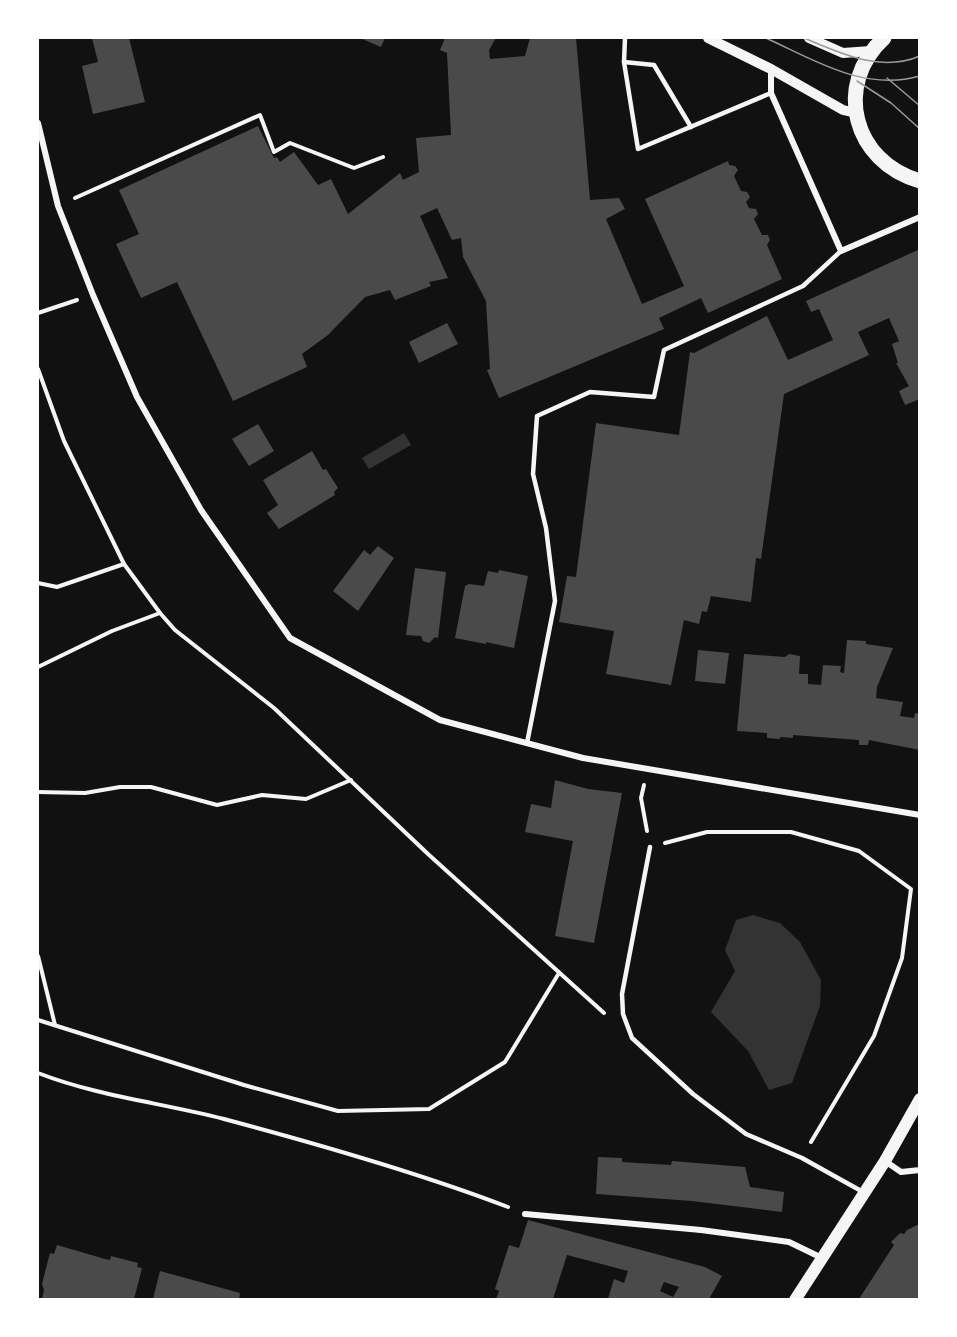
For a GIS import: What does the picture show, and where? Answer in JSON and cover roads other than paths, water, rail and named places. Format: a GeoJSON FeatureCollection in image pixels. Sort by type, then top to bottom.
{"type":"FeatureCollection","features":[{"type":"Feature","properties":{"kind":"main road"},"geometry":{"type":"LineString","coordinates":[[884,38],[871,51],[861,69],[857,81],[856,113],[867,143],[880,160],[898,173],[920,181]]}},
{"type":"Feature","properties":{"kind":"main road"},"geometry":{"type":"LineString","coordinates":[[795,1299],[885,1161],[920,1099]]}},
{"type":"Feature","properties":{"kind":"street"},"geometry":{"type":"LineString","coordinates":[[708,38],[771,69],[843,110],[856,113]]}},
{"type":"Feature","properties":{"kind":"street"},"geometry":{"type":"LineString","coordinates":[[808,38],[843,53],[871,51]]}},
{"type":"Feature","properties":{"kind":"street"},"geometry":{"type":"LineString","coordinates":[[771,69],[771,93],[841,251],[920,217]]}},
{"type":"Feature","properties":{"kind":"street"},"geometry":{"type":"LineString","coordinates":[[38,123],[58,206],[137,397],[201,510],[290,638],[440,720],[583,758],[920,815]]}},
{"type":"Feature","properties":{"kind":"street"},"geometry":{"type":"LineString","coordinates":[[885,1161],[901,1172],[920,1170]]}},
{"type":"Feature","properties":{"kind":"street"},"geometry":{"type":"LineString","coordinates":[[525,1214],[701,1230],[789,1242],[822,1258]]}},
{"type":"Feature","properties":{"kind":"lane"},"geometry":{"type":"LineString","coordinates":[[625,38],[624,62],[638,149],[771,93]]}},
{"type":"Feature","properties":{"kind":"lane"},"geometry":{"type":"LineString","coordinates":[[624,62],[654,65],[691,127]]}},
{"type":"Feature","properties":{"kind":"lane"},"geometry":{"type":"LineString","coordinates":[[526,743],[555,601],[546,528],[533,474],[537,417],[590,392],[654,398],[664,350],[803,286],[841,251]]}},
{"type":"Feature","properties":{"kind":"lane"},"geometry":{"type":"LineString","coordinates":[[650,847],[622,994],[623,1014],[632,1038],[693,1094],[746,1134],[802,1158],[863,1192]]}},
{"type":"Feature","properties":{"kind":"tram line"},"geometry":{"type":"LineString","coordinates":[[766,38],[821,64],[859,77],[899,80],[920,76]]}},
{"type":"Feature","properties":{"kind":"tram line"},"geometry":{"type":"LineString","coordinates":[[804,38],[846,55],[875,62],[905,61],[920,56]]}},
{"type":"Feature","properties":{"kind":"tram line"},"geometry":{"type":"LineString","coordinates":[[887,78],[920,106]]}},
{"type":"Feature","properties":{"kind":"tram line"},"geometry":{"type":"LineString","coordinates":[[857,81],[891,103],[920,129]]}}]}
